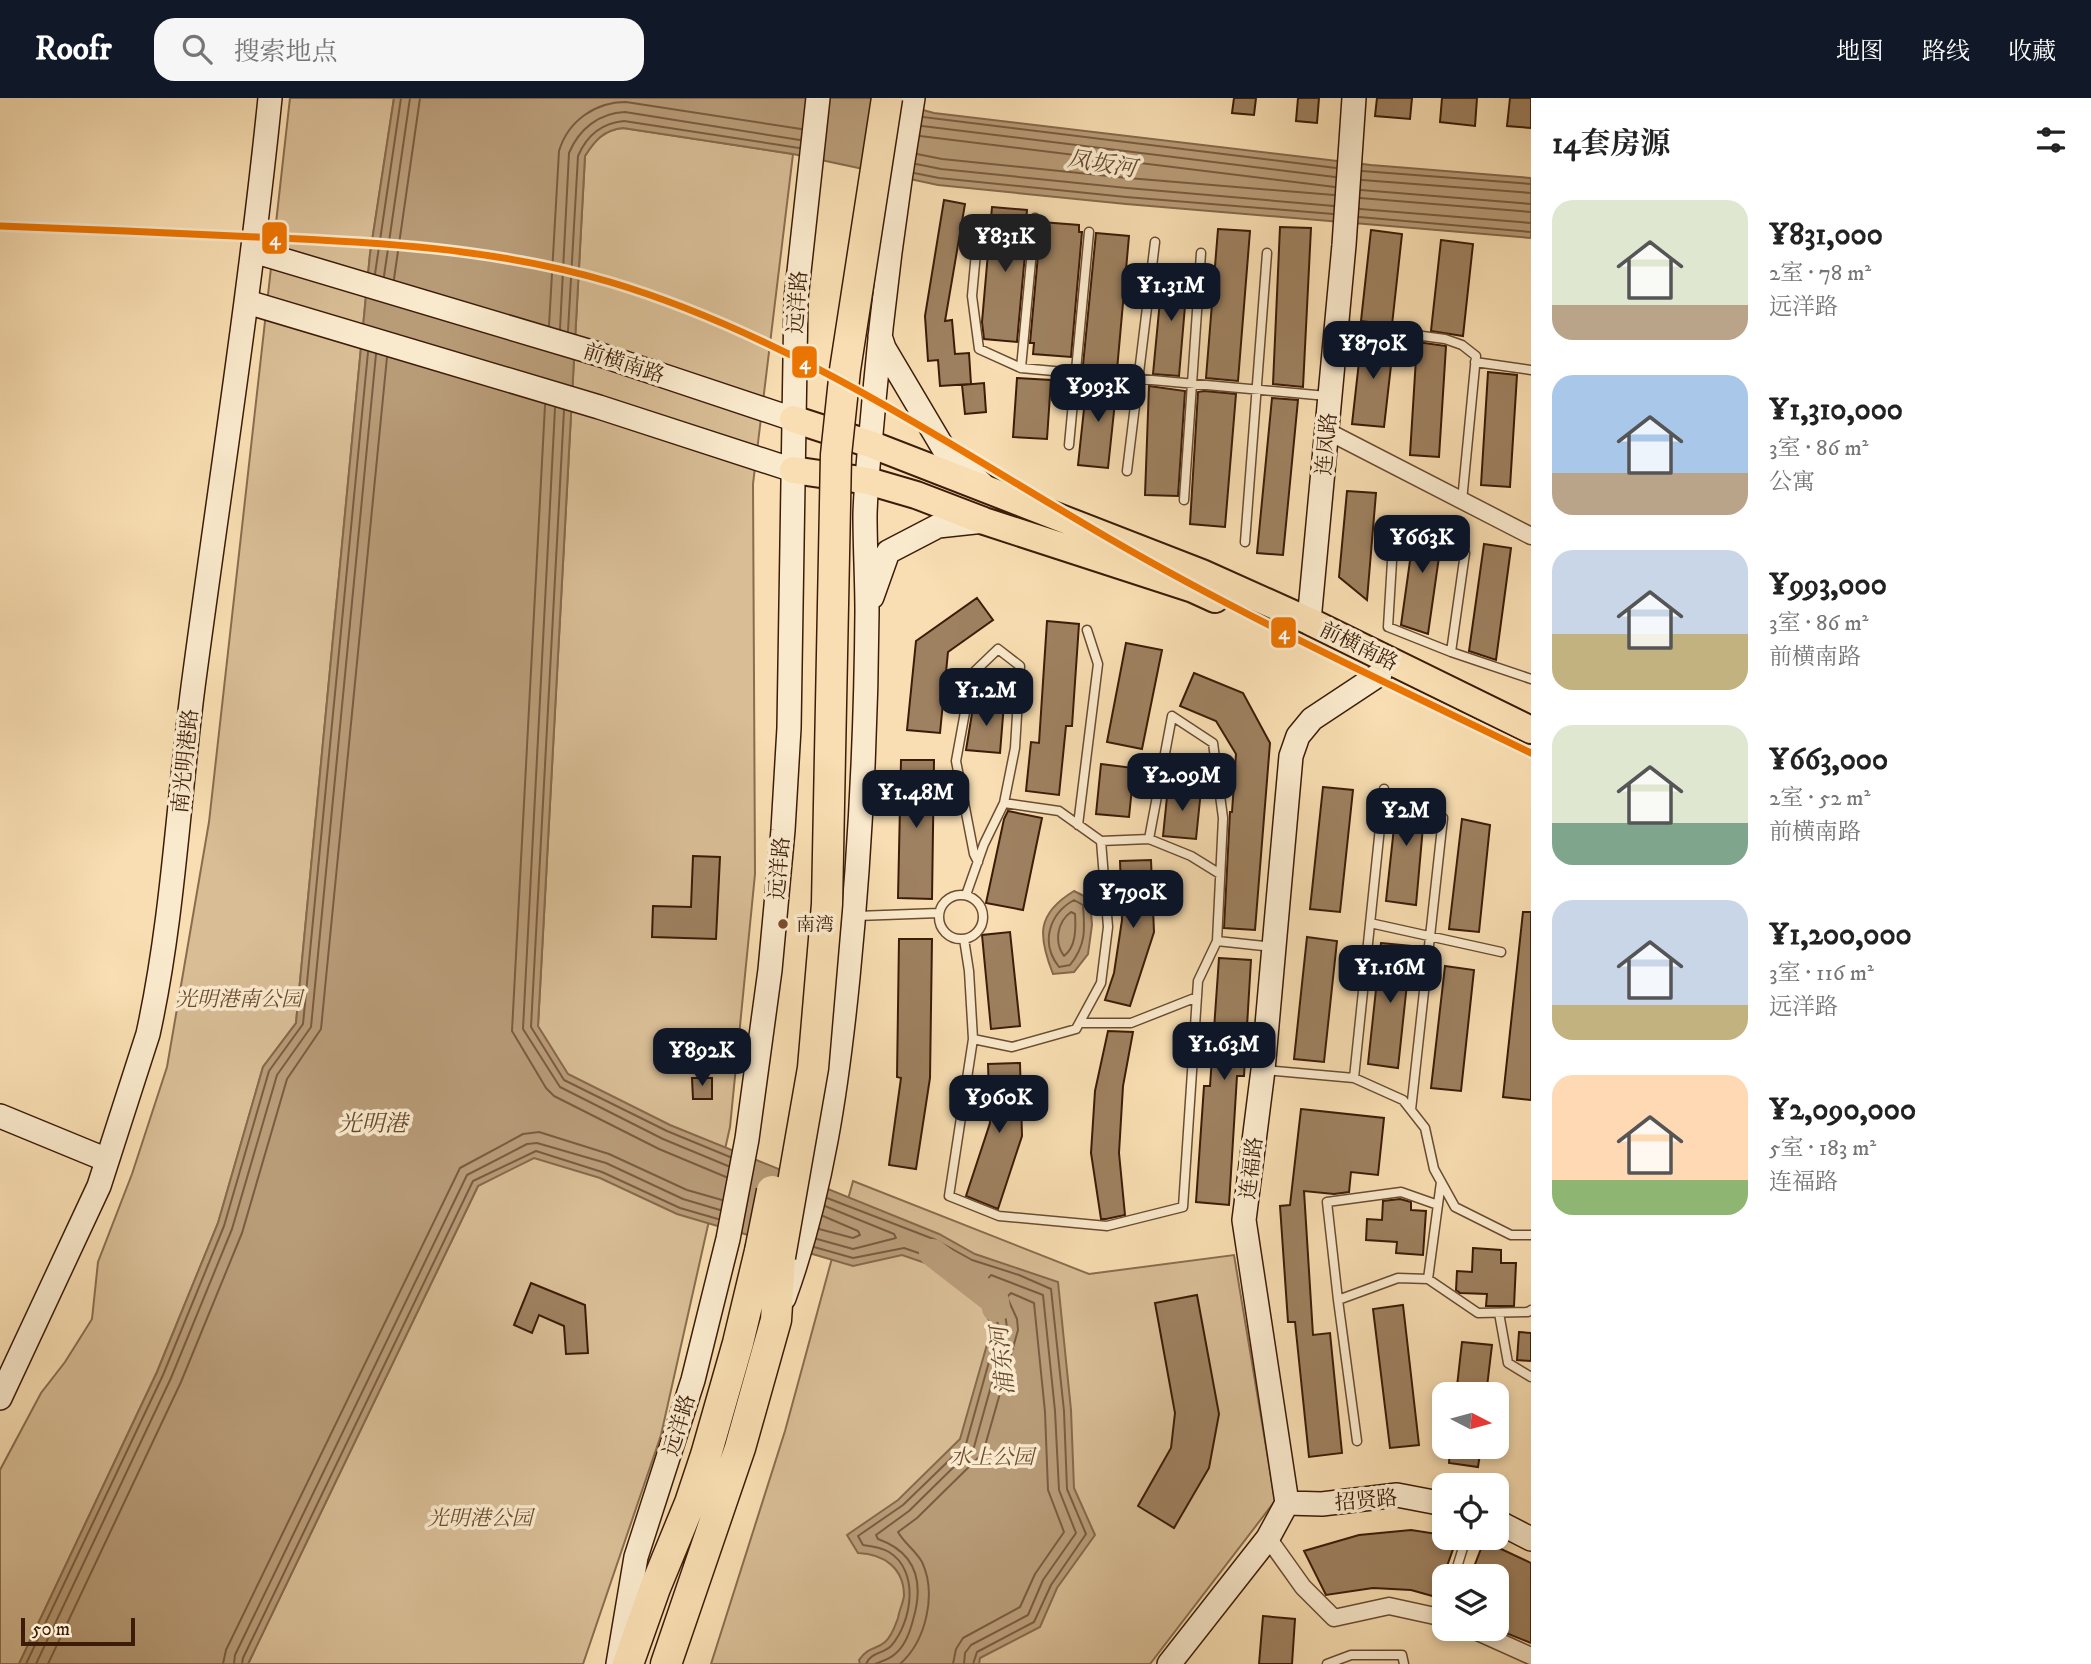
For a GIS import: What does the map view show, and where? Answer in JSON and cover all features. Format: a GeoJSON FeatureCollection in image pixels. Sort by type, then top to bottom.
{"type":"FeatureCollection","features":[{"type":"Feature","properties":{"kind":"highway"},"geometry":{"type":"LineString","coordinates":[[780,1255],[783,1132],[802,984],[810,840],[817,452],[826,366],[866,98]]}},
{"type":"Feature","properties":{"kind":"highway"},"geometry":{"type":"LineString","coordinates":[[780,1255],[813,1068],[827,904],[836,454],[845,370],[887,98]]}},
{"type":"Feature","properties":{"kind":"highway","name":"远洋路"},"geometry":{"type":"LineString","coordinates":[[666,1664],[740,1448],[776,1320],[780,1255]]}},
{"type":"Feature","properties":{"kind":"highway","name":"远洋路"},"geometry":{"type":"LineString","coordinates":[[628,1664],[654,1588],[690,1503],[738,1343],[780,1255]]}},
{"type":"Feature","properties":{"kind":"main road","name":"南光明港路"},"geometry":{"type":"LineString","coordinates":[[0,1398],[99,1186],[148,1034],[161,968],[193,687],[247,302],[270,98]]}},
{"type":"Feature","properties":{"kind":"main road","name":"远洋路"},"geometry":{"type":"LineString","coordinates":[[618,1664],[636,1557],[693,1380],[728,1239],[747,1139],[770,970],[783,830],[789,716],[796,299],[818,98]]}},
{"type":"Feature","properties":{"kind":"main road","name":"远洋路"},"geometry":{"type":"LineString","coordinates":[[780,1255],[824,1159],[839,1060],[854,917],[861,812],[867,613],[865,514],[870,444],[897,195],[913,98]]}},
{"type":"Feature","properties":{"kind":"main road","name":"连凤路"},"geometry":{"type":"LineString","coordinates":[[1309,621],[1344,245],[1354,98]]}},
{"type":"Feature","properties":{"kind":"main road","name":"前横南路"},"geometry":{"type":"LineString","coordinates":[[253,251],[598,354],[870,444],[1202,573],[1309,621],[1531,730]]}},
{"type":"Feature","properties":{"kind":"main road","name":"前横南路"},"geometry":{"type":"LineString","coordinates":[[247,302],[599,407],[793,470],[868,481],[916,495],[984,521],[1193,589],[1300,635],[1531,750]]}},
{"type":"Feature","properties":{"kind":"main road","name":"前横南路"},"geometry":{"type":"LineString","coordinates":[[880,335],[884,348],[945,451],[990,491]]}},
{"type":"Feature","properties":{"kind":"main road","name":"前横南路"},"geometry":{"type":"LineString","coordinates":[[867,613],[888,552],[938,526],[984,521]]}},
{"type":"Feature","properties":{"kind":"main road","name":"连福路"},"geometry":{"type":"LineString","coordinates":[[1287,1503],[1244,1220],[1264,1070],[1291,756],[1298,736],[1312,719],[1380,674]]}},
{"type":"Feature","properties":{"kind":"main road"},"geometry":{"type":"LineString","coordinates":[[0,1116],[107,1160]]}},
{"type":"Feature","properties":{"kind":"main road","name":"招贤路"},"geometry":{"type":"LineString","coordinates":[[1287,1503],[1322,1504],[1397,1495],[1432,1502]]}},
{"type":"Feature","properties":{"kind":"main road"},"geometry":{"type":"LineString","coordinates":[[1169,1664],[1268,1538],[1287,1503]]}},
{"type":"Feature","properties":{"kind":"main road"},"geometry":{"type":"LineString","coordinates":[[1509,1528],[1531,1539]]}},
{"type":"Feature","properties":{"kind":"street"},"geometry":{"type":"LineString","coordinates":[[1327,431],[1531,536]]}},
{"type":"Feature","properties":{"kind":"street"},"geometry":{"type":"LineString","coordinates":[[1268,1538],[1303,1587],[1334,1618],[1389,1606],[1432,1612]]}},
{"type":"Feature","properties":{"kind":"street"},"geometry":{"type":"LineString","coordinates":[[1498,1641],[1531,1656]]}},
{"type":"Feature","properties":{"kind":"lane"},"geometry":{"type":"LineString","coordinates":[[1021,368],[1035,218]]}},
{"type":"Feature","properties":{"kind":"lane"},"geometry":{"type":"LineString","coordinates":[[979,220],[972,296],[979,349],[1021,368],[1330,397]]}},
{"type":"Feature","properties":{"kind":"lane"},"geometry":{"type":"LineString","coordinates":[[1069,445],[1089,232]]}},
{"type":"Feature","properties":{"kind":"lane"},"geometry":{"type":"LineString","coordinates":[[1127,471],[1155,242]]}},
{"type":"Feature","properties":{"kind":"lane"},"geometry":{"type":"LineString","coordinates":[[1184,500],[1201,253]]}},
{"type":"Feature","properties":{"kind":"lane"},"geometry":{"type":"LineString","coordinates":[[1245,541],[1267,253]]}},
{"type":"Feature","properties":{"kind":"lane"},"geometry":{"type":"LineString","coordinates":[[1336,325],[1445,339],[1462,345],[1476,356],[1462,501]]}},
{"type":"Feature","properties":{"kind":"lane"},"geometry":{"type":"LineString","coordinates":[[1475,362],[1531,370]]}},
{"type":"Feature","properties":{"kind":"lane"},"geometry":{"type":"LineString","coordinates":[[1394,528],[1388,627],[1531,679]]}},
{"type":"Feature","properties":{"kind":"lane"},"geometry":{"type":"LineString","coordinates":[[1451,652],[1465,553]]}},
{"type":"Feature","properties":{"kind":"lane"},"geometry":{"type":"LineString","coordinates":[[1078,825],[1098,664],[1087,630]]}},
{"type":"Feature","properties":{"kind":"lane"},"geometry":{"type":"LineString","coordinates":[[966,895],[1004,803],[1016,748],[1020,666],[998,649],[972,674],[956,761],[974,854],[978,862]]}},
{"type":"Feature","properties":{"kind":"lane"},"geometry":{"type":"LineString","coordinates":[[964,939],[969,971],[973,1039],[948,1196],[999,1216],[1107,1226],[1183,1207],[1198,981],[1217,941],[1223,818],[1213,743],[1172,716],[1149,839]]}},
{"type":"Feature","properties":{"kind":"lane"},"geometry":{"type":"LineString","coordinates":[[1354,1078],[1384,789]]}},
{"type":"Feature","properties":{"kind":"lane"},"geometry":{"type":"LineString","coordinates":[[1004,803],[1059,811],[1101,841],[1149,839],[1191,856],[1220,874]]}},
{"type":"Feature","properties":{"kind":"lane"},"geometry":{"type":"LineString","coordinates":[[1411,1110],[1443,818]]}},
{"type":"Feature","properties":{"kind":"lane"},"geometry":{"type":"LineString","coordinates":[[973,1039],[1012,1047],[1076,1029],[1080,1023],[1101,983],[1108,927],[1101,841]]}},
{"type":"Feature","properties":{"kind":"lane"},"geometry":{"type":"LineString","coordinates":[[966,895],[978,902],[983,914],[981,928],[964,939],[950,937],[939,920],[939,913],[941,906],[951,896],[966,895]]}},
{"type":"Feature","properties":{"kind":"lane"},"geometry":{"type":"LineString","coordinates":[[854,917],[939,913]]}},
{"type":"Feature","properties":{"kind":"lane"},"geometry":{"type":"LineString","coordinates":[[1370,923],[1430,934],[1501,952]]}},
{"type":"Feature","properties":{"kind":"lane"},"geometry":{"type":"LineString","coordinates":[[1217,941],[1276,948]]}},
{"type":"Feature","properties":{"kind":"lane"},"geometry":{"type":"LineString","coordinates":[[1080,1023],[1131,1023],[1197,997]]}},
{"type":"Feature","properties":{"kind":"lane"},"geometry":{"type":"LineString","coordinates":[[1264,1070],[1354,1078],[1403,1100],[1425,1128],[1434,1169],[1455,1207],[1511,1235],[1531,1235]]}},
{"type":"Feature","properties":{"kind":"lane"},"geometry":{"type":"LineString","coordinates":[[1427,1279],[1441,1182]]}},
{"type":"Feature","properties":{"kind":"lane"},"geometry":{"type":"LineString","coordinates":[[1357,1441],[1327,1202],[1401,1192],[1437,1205]]}},
{"type":"Feature","properties":{"kind":"lane"},"geometry":{"type":"LineString","coordinates":[[1338,1300],[1398,1278],[1427,1279],[1478,1313],[1531,1310]]}},
{"type":"Feature","properties":{"kind":"lane"},"geometry":{"type":"LineString","coordinates":[[1499,1313],[1508,1363],[1531,1377]]}},
{"type":"Feature","properties":{"kind":"lane"},"geometry":{"type":"LineString","coordinates":[[1327,1664],[1351,1655],[1402,1655],[1404,1664]]}},
{"type":"Feature","properties":{"kind":"green space","name":"光明港南公园"},"geometry":{"type":"Polygon","coordinates":[[[290,98],[394,98],[370,254],[296,1023],[263,1067],[218,1223],[157,1372],[19,1664],[0,1664],[0,1470],[41,1393],[65,1362],[92,1319],[98,1262],[132,1174],[167,1067],[209,822],[290,98]]]}},
{"type":"Feature","properties":{"kind":"green space","name":"光明港公园"},"geometry":{"type":"Polygon","coordinates":[[[623,128],[793,154],[753,484],[755,874],[730,1127],[661,1435],[583,1664],[248,1664],[478,1186],[538,1026],[585,156],[601,137],[610,131],[623,128]]]}},
{"type":"Feature","properties":{"kind":"green space","name":"水上公园"},"geometry":{"type":"Polygon","coordinates":[[[853,1181],[1089,1274],[1234,1255],[1275,1501],[1150,1664],[711,1664],[785,1431],[853,1181]]]}},
{"type":"Feature","properties":{"kind":"water","name":"光明港"},"geometry":{"type":"Polygon","coordinates":[[[394,98],[879,98],[934,113],[1371,165],[1531,178],[1531,238],[1126,204],[938,185],[793,154],[623,128],[610,131],[601,137],[585,156],[538,1026],[568,1074],[670,1125],[939,1234],[975,1254],[1058,1282],[1071,1410],[1074,1488],[1095,1535],[1057,1588],[1040,1627],[980,1658],[979,1664],[860,1664],[859,1660],[869,1650],[882,1644],[891,1634],[904,1596],[903,1586],[891,1564],[876,1556],[858,1553],[847,1535],[898,1500],[960,1439],[992,1327],[969,1278],[902,1255],[853,1266],[677,1214],[600,1178],[534,1158],[478,1186],[248,1664],[19,1664],[157,1372],[218,1223],[263,1067],[296,1023],[370,254],[394,98]]]}},
{"type":"Feature","properties":{"kind":"water"},"geometry":{"type":"Polygon","coordinates":[[[1074,891],[1090,899],[1092,925],[1088,954],[1074,972],[1053,974],[1045,948],[1044,927],[1053,908],[1074,891]]]}},
{"type":"Feature","properties":{"kind":"building"},"geometry":{"type":"Polygon","coordinates":[[[1234,98],[1256,98],[1254,115],[1232,113],[1234,98]]]}},
{"type":"Feature","properties":{"kind":"building"},"geometry":{"type":"Polygon","coordinates":[[[1298,98],[1319,98],[1317,123],[1296,121],[1298,98]]]}},
{"type":"Feature","properties":{"kind":"building"},"geometry":{"type":"Polygon","coordinates":[[[1377,98],[1412,98],[1410,119],[1375,116],[1377,98]]]}},
{"type":"Feature","properties":{"kind":"building"},"geometry":{"type":"Polygon","coordinates":[[[1442,98],[1477,98],[1475,126],[1440,122],[1442,98]]]}},
{"type":"Feature","properties":{"kind":"building"},"geometry":{"type":"Polygon","coordinates":[[[1510,98],[1531,98],[1531,128],[1507,126],[1510,98]]]}},
{"type":"Feature","properties":{"kind":"building"},"geometry":{"type":"Polygon","coordinates":[[[944,200],[965,204],[945,321],[952,320],[955,354],[969,353],[971,384],[940,386],[938,360],[928,361],[925,316],[944,200]]]}},
{"type":"Feature","properties":{"kind":"building"},"geometry":{"type":"Polygon","coordinates":[[[992,207],[1027,210],[1017,342],[984,339],[982,322],[992,207]]]}},
{"type":"Feature","properties":{"kind":"building"},"geometry":{"type":"Polygon","coordinates":[[[1041,222],[1079,225],[1079,232],[1082,232],[1071,357],[1033,354],[1034,343],[1030,343],[1041,222]]]}},
{"type":"Feature","properties":{"kind":"building"},"geometry":{"type":"Polygon","coordinates":[[[1280,227],[1311,228],[1303,387],[1273,384],[1280,227]]]}},
{"type":"Feature","properties":{"kind":"building"},"geometry":{"type":"Polygon","coordinates":[[[1218,229],[1250,231],[1238,381],[1206,378],[1218,229]]]}},
{"type":"Feature","properties":{"kind":"building"},"geometry":{"type":"Polygon","coordinates":[[[1371,230],[1402,234],[1392,325],[1361,321],[1371,230]]]}},
{"type":"Feature","properties":{"kind":"building"},"geometry":{"type":"Polygon","coordinates":[[[1096,233],[1129,236],[1117,370],[1088,368],[1088,365],[1083,365],[1096,233]]]}},
{"type":"Feature","properties":{"kind":"building"},"geometry":{"type":"Polygon","coordinates":[[[1441,240],[1473,244],[1463,336],[1431,331],[1441,240]]]}},
{"type":"Feature","properties":{"kind":"building"},"geometry":{"type":"Polygon","coordinates":[[[1163,269],[1188,271],[1179,376],[1153,374],[1163,269]]]}},
{"type":"Feature","properties":{"kind":"building"},"geometry":{"type":"Polygon","coordinates":[[[1362,335],[1394,339],[1384,427],[1352,424],[1362,335]]]}},
{"type":"Feature","properties":{"kind":"building"},"geometry":{"type":"Polygon","coordinates":[[[1417,342],[1446,346],[1439,457],[1410,455],[1417,342]]]}},
{"type":"Feature","properties":{"kind":"building"},"geometry":{"type":"Polygon","coordinates":[[[1488,372],[1517,375],[1510,487],[1481,485],[1488,372]]]}},
{"type":"Feature","properties":{"kind":"building"},"geometry":{"type":"Polygon","coordinates":[[[1017,378],[1051,380],[1047,439],[1013,437],[1017,378]]]}},
{"type":"Feature","properties":{"kind":"building"},"geometry":{"type":"Polygon","coordinates":[[[1087,381],[1117,383],[1108,468],[1078,465],[1087,381]]]}},
{"type":"Feature","properties":{"kind":"building"},"geometry":{"type":"Polygon","coordinates":[[[984,383],[986,412],[965,414],[962,385],[984,383]]]}},
{"type":"Feature","properties":{"kind":"building"},"geometry":{"type":"Polygon","coordinates":[[[1149,386],[1185,391],[1178,496],[1145,495],[1149,386]]]}},
{"type":"Feature","properties":{"kind":"building"},"geometry":{"type":"Polygon","coordinates":[[[1198,392],[1236,394],[1225,527],[1190,524],[1198,392]]]}},
{"type":"Feature","properties":{"kind":"building"},"geometry":{"type":"Polygon","coordinates":[[[1272,398],[1298,400],[1283,555],[1257,553],[1272,398]]]}},
{"type":"Feature","properties":{"kind":"building"},"geometry":{"type":"Polygon","coordinates":[[[1347,491],[1376,493],[1367,600],[1339,577],[1347,491]]]}},
{"type":"Feature","properties":{"kind":"building"},"geometry":{"type":"Polygon","coordinates":[[[1416,518],[1444,522],[1428,634],[1401,625],[1416,518]]]}},
{"type":"Feature","properties":{"kind":"building"},"geometry":{"type":"Polygon","coordinates":[[[1484,544],[1511,548],[1496,660],[1469,651],[1484,544]]]}},
{"type":"Feature","properties":{"kind":"building"},"geometry":{"type":"Polygon","coordinates":[[[977,598],[993,620],[948,652],[940,733],[907,730],[916,641],[977,598]]]}},
{"type":"Feature","properties":{"kind":"building"},"geometry":{"type":"Polygon","coordinates":[[[1047,621],[1079,624],[1072,726],[1066,726],[1059,795],[1026,791],[1031,742],[1039,743],[1047,621]]]}},
{"type":"Feature","properties":{"kind":"building"},"geometry":{"type":"Polygon","coordinates":[[[1126,643],[1162,650],[1142,749],[1107,742],[1126,643]]]}},
{"type":"Feature","properties":{"kind":"building"},"geometry":{"type":"Polygon","coordinates":[[[1194,673],[1243,693],[1270,743],[1255,930],[1224,928],[1236,754],[1216,721],[1180,706],[1194,673]]]}},
{"type":"Feature","properties":{"kind":"building"},"geometry":{"type":"Polygon","coordinates":[[[974,701],[1004,704],[1000,753],[966,750],[974,701]]]}},
{"type":"Feature","properties":{"kind":"building"},"geometry":{"type":"Polygon","coordinates":[[[901,760],[934,760],[932,899],[898,898],[901,760]]]}},
{"type":"Feature","properties":{"kind":"building"},"geometry":{"type":"Polygon","coordinates":[[[1101,764],[1134,768],[1129,817],[1096,814],[1101,764]]]}},
{"type":"Feature","properties":{"kind":"building"},"geometry":{"type":"Polygon","coordinates":[[[1168,787],[1201,790],[1196,839],[1163,836],[1168,787]]]}},
{"type":"Feature","properties":{"kind":"building"},"geometry":{"type":"Polygon","coordinates":[[[1323,787],[1353,790],[1340,912],[1310,909],[1323,787]]]}},
{"type":"Feature","properties":{"kind":"building"},"geometry":{"type":"Polygon","coordinates":[[[1398,791],[1426,793],[1416,905],[1386,901],[1398,791]]]}},
{"type":"Feature","properties":{"kind":"building"},"geometry":{"type":"Polygon","coordinates":[[[1008,811],[1042,818],[1023,910],[986,903],[1008,811]]]}},
{"type":"Feature","properties":{"kind":"building"},"geometry":{"type":"Polygon","coordinates":[[[1462,819],[1490,825],[1479,932],[1449,929],[1462,819]]]}},
{"type":"Feature","properties":{"kind":"building"},"geometry":{"type":"Polygon","coordinates":[[[693,856],[720,857],[716,939],[652,937],[653,906],[691,907],[693,856]]]}},
{"type":"Feature","properties":{"kind":"building"},"geometry":{"type":"Polygon","coordinates":[[[1151,860],[1154,932],[1130,1006],[1105,1000],[1114,973],[1122,920],[1120,861],[1151,860]]]}},
{"type":"Feature","properties":{"kind":"building"},"geometry":{"type":"Polygon","coordinates":[[[1523,912],[1531,912],[1531,1100],[1503,1097],[1523,912]]]}},
{"type":"Feature","properties":{"kind":"building"},"geometry":{"type":"Polygon","coordinates":[[[1010,932],[1020,1026],[991,1029],[982,935],[1010,932]]]}},
{"type":"Feature","properties":{"kind":"building"},"geometry":{"type":"Polygon","coordinates":[[[1307,937],[1337,941],[1324,1062],[1294,1059],[1307,937]]]}},
{"type":"Feature","properties":{"kind":"building"},"geometry":{"type":"Polygon","coordinates":[[[899,939],[932,939],[930,1078],[916,1169],[889,1165],[901,1078],[897,1077],[899,939]]]}},
{"type":"Feature","properties":{"kind":"building"},"geometry":{"type":"Polygon","coordinates":[[[1381,943],[1411,946],[1398,1068],[1368,1064],[1381,943]]]}},
{"type":"Feature","properties":{"kind":"building"},"geometry":{"type":"Polygon","coordinates":[[[1219,958],[1251,960],[1244,1076],[1237,1076],[1229,1205],[1196,1202],[1204,1086],[1210,1086],[1219,958]]]}},
{"type":"Feature","properties":{"kind":"building"},"geometry":{"type":"Polygon","coordinates":[[[1445,966],[1474,970],[1461,1091],[1431,1088],[1445,966]]]}},
{"type":"Feature","properties":{"kind":"building"},"geometry":{"type":"Polygon","coordinates":[[[1108,1031],[1133,1032],[1123,1086],[1119,1153],[1125,1215],[1101,1219],[1091,1153],[1095,1091],[1108,1031]]]}},
{"type":"Feature","properties":{"kind":"building"},"geometry":{"type":"Polygon","coordinates":[[[1020,1063],[1022,1136],[998,1209],[966,1196],[990,1123],[988,1064],[1020,1063]]]}},
{"type":"Feature","properties":{"kind":"building"},"geometry":{"type":"Polygon","coordinates":[[[692,1078],[712,1078],[712,1099],[693,1099],[692,1078]]]}},
{"type":"Feature","properties":{"kind":"building"},"geometry":{"type":"Polygon","coordinates":[[[1301,1109],[1384,1118],[1378,1175],[1351,1172],[1349,1192],[1334,1194],[1304,1191],[1313,1335],[1330,1333],[1342,1453],[1309,1457],[1295,1322],[1288,1322],[1280,1206],[1290,1205],[1301,1109]]]}},
{"type":"Feature","properties":{"kind":"building"},"geometry":{"type":"Polygon","coordinates":[[[1400,1199],[1411,1202],[1411,1210],[1426,1211],[1423,1255],[1396,1253],[1397,1242],[1366,1240],[1367,1219],[1382,1220],[1383,1201],[1400,1199]]]}},
{"type":"Feature","properties":{"kind":"building"},"geometry":{"type":"Polygon","coordinates":[[[1473,1248],[1501,1250],[1501,1263],[1516,1263],[1514,1306],[1486,1306],[1487,1294],[1460,1293],[1456,1290],[1457,1271],[1472,1272],[1473,1248]]]}},
{"type":"Feature","properties":{"kind":"building"},"geometry":{"type":"Polygon","coordinates":[[[531,1283],[585,1305],[588,1353],[566,1354],[564,1326],[539,1315],[532,1333],[514,1325],[531,1283]]]}},
{"type":"Feature","properties":{"kind":"building"},"geometry":{"type":"Polygon","coordinates":[[[1197,1295],[1219,1414],[1209,1468],[1174,1528],[1138,1506],[1171,1448],[1175,1413],[1155,1303],[1197,1295]]]}},
{"type":"Feature","properties":{"kind":"building"},"geometry":{"type":"Polygon","coordinates":[[[1403,1305],[1419,1445],[1390,1448],[1373,1309],[1403,1305]]]}},
{"type":"Feature","properties":{"kind":"building"},"geometry":{"type":"Polygon","coordinates":[[[1519,1332],[1531,1333],[1531,1361],[1517,1360],[1519,1332]]]}},
{"type":"Feature","properties":{"kind":"building"},"geometry":{"type":"Polygon","coordinates":[[[1462,1342],[1492,1345],[1488,1382],[1457,1382],[1462,1342]]]}},
{"type":"Feature","properties":{"kind":"building"},"geometry":{"type":"Polygon","coordinates":[[[1449,1460],[1479,1460],[1478,1467],[1449,1463],[1449,1460]]]}},
{"type":"Feature","properties":{"kind":"building"},"geometry":{"type":"Polygon","coordinates":[[[1411,1530],[1432,1533],[1432,1550],[1453,1550],[1448,1564],[1432,1564],[1432,1596],[1411,1590],[1373,1588],[1326,1595],[1304,1551],[1359,1535],[1411,1530]]]}},
{"type":"Feature","properties":{"kind":"building"},"geometry":{"type":"Polygon","coordinates":[[[1480,1550],[1503,1550],[1531,1563],[1531,1643],[1509,1634],[1509,1564],[1475,1564],[1480,1550]]]}},
{"type":"Feature","properties":{"kind":"building"},"geometry":{"type":"Polygon","coordinates":[[[1263,1616],[1295,1619],[1292,1664],[1259,1664],[1263,1616]]]}},
{"type":"Feature","properties":{"kind":"waterway","name":"浦东河"},"geometry":{"type":"LineString","coordinates":[[933,1253],[995,1301],[996,1308]]}},
{"type":"Feature","properties":{"kind":"transit line","name":"4"},"geometry":{"type":"LineString","coordinates":[[0,226],[390,244],[479,254],[523,261],[610,282],[677,305],[805,362],[1161,568],[1318,650],[1531,753]]}},
{"type":"Feature","properties":{"kind":"place","name":"南湾"},"geometry":{"type":"Point","coordinates":[783,924]}},
{"type":"Feature","properties":{"kind":"water label","name":"凤坂河"},"geometry":{"type":"Point","coordinates":[1102,163]}}]}
